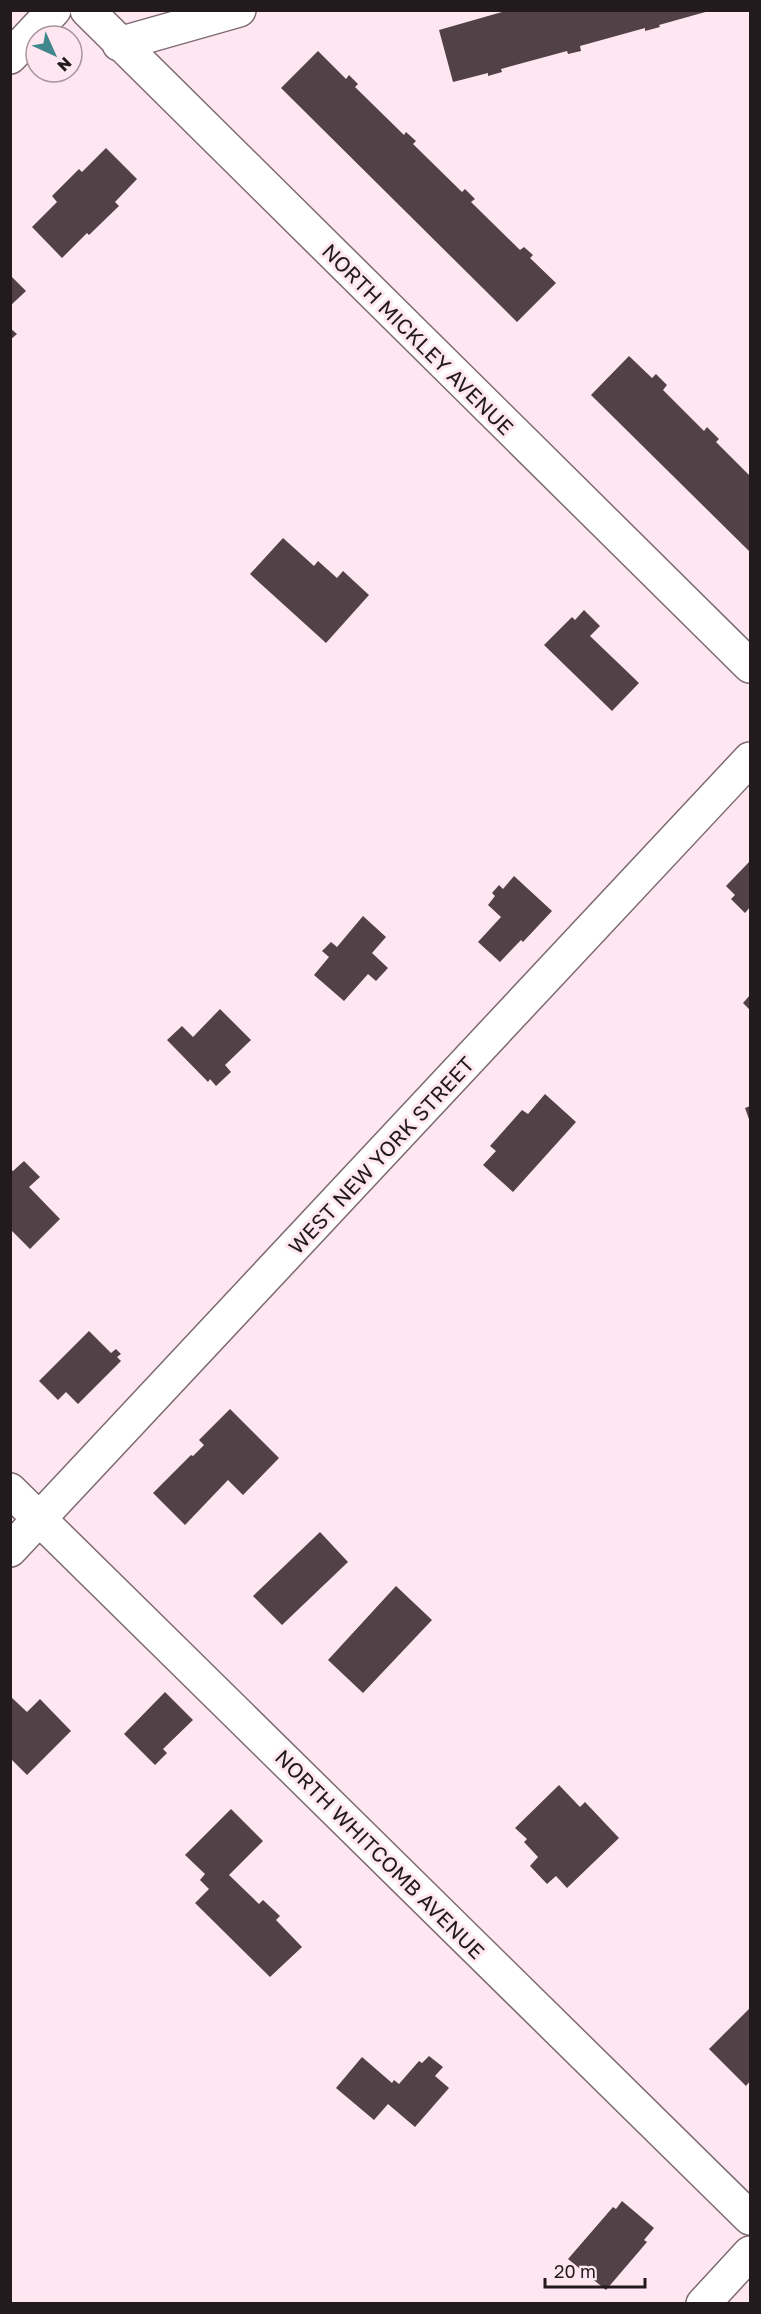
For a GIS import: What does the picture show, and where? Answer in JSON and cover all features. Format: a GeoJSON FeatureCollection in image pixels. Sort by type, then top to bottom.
{"type":"FeatureCollection","features":[{"type":"Feature","properties":{"kind":"street"},"geometry":{"type":"LineString","coordinates":[[10,57],[54,10]]}},
{"type":"Feature","properties":{"kind":"street","name":"NORTH MICKLEY AVENUE"},"geometry":{"type":"LineString","coordinates":[[87,10],[119,44],[747,654]]}},
{"type":"Feature","properties":{"kind":"street"},"geometry":{"type":"LineString","coordinates":[[119,44],[239,10]]}},
{"type":"Feature","properties":{"kind":"street","name":"WEST NEW YORK STREET"},"geometry":{"type":"LineString","coordinates":[[10,1550],[750,759]]}},
{"type":"Feature","properties":{"kind":"street","name":"NORTH WHITCOMB AVENUE"},"geometry":{"type":"LineString","coordinates":[[10,1490],[750,2218]]}},
{"type":"Feature","properties":{"kind":"street"},"geometry":{"type":"LineString","coordinates":[[703,2304],[750,2253]]}},
{"type":"Feature","properties":{"kind":"building"},"geometry":{"type":"Polygon","coordinates":[[[509,10],[709,11],[659,25],[660,27],[645,31],[645,28],[580,46],[581,51],[568,54],[567,51],[501,69],[502,72],[488,76],[488,73],[453,82],[439,30],[509,10]]]}},
{"type":"Feature","properties":{"kind":"building"},"geometry":{"type":"Polygon","coordinates":[[[318,51],[346,79],[349,75],[358,84],[355,87],[404,135],[406,132],[416,141],[413,144],[462,192],[465,189],[475,199],[471,202],[520,250],[524,247],[533,255],[530,258],[556,283],[517,322],[281,88],[318,51]]]}},
{"type":"Feature","properties":{"kind":"building"},"geometry":{"type":"Polygon","coordinates":[[[106,148],[137,179],[115,202],[119,206],[62,258],[32,227],[57,202],[52,196],[79,169],[82,172],[106,148]]]}},
{"type":"Feature","properties":{"kind":"building"},"geometry":{"type":"Polygon","coordinates":[[[10,275],[26,291],[10,306],[10,275]]]}},
{"type":"Feature","properties":{"kind":"building"},"geometry":{"type":"Polygon","coordinates":[[[10,328],[17,334],[10,340],[10,328]]]}},
{"type":"Feature","properties":{"kind":"building"},"geometry":{"type":"Polygon","coordinates":[[[629,356],[652,378],[656,374],[667,385],[663,390],[704,431],[707,427],[719,439],[716,442],[750,476],[750,552],[591,395],[629,356]]]}},
{"type":"Feature","properties":{"kind":"building"},"geometry":{"type":"Polygon","coordinates":[[[283,538],[314,566],[318,561],[337,578],[343,571],[369,595],[326,643],[250,574],[283,538]]]}},
{"type":"Feature","properties":{"kind":"building"},"geometry":{"type":"Polygon","coordinates":[[[584,610],[600,626],[590,636],[639,683],[612,711],[544,645],[572,617],[575,620],[584,610]]]}},
{"type":"Feature","properties":{"kind":"building"},"geometry":{"type":"Polygon","coordinates":[[[750,861],[750,907],[745,913],[731,899],[735,895],[726,886],[750,861]]]}},
{"type":"Feature","properties":{"kind":"building"},"geometry":{"type":"Polygon","coordinates":[[[514,876],[552,911],[523,942],[521,940],[500,962],[478,942],[501,917],[488,905],[495,896],[492,893],[499,885],[503,889],[514,876]]]}},
{"type":"Feature","properties":{"kind":"building"},"geometry":{"type":"Polygon","coordinates":[[[363,916],[386,937],[372,953],[388,968],[376,981],[368,974],[344,1001],[314,975],[329,957],[322,951],[331,942],[337,947],[363,916]]]}},
{"type":"Feature","properties":{"kind":"building"},"geometry":{"type":"Polygon","coordinates":[[[750,995],[750,1010],[743,1003],[750,995]]]}},
{"type":"Feature","properties":{"kind":"building"},"geometry":{"type":"Polygon","coordinates":[[[220,1009],[251,1040],[225,1065],[231,1072],[216,1086],[210,1079],[208,1082],[167,1040],[182,1026],[193,1037],[220,1009]]]}},
{"type":"Feature","properties":{"kind":"building"},"geometry":{"type":"Polygon","coordinates":[[[545,1094],[576,1122],[513,1192],[483,1165],[496,1151],[490,1146],[522,1110],[528,1114],[545,1094]]]}},
{"type":"Feature","properties":{"kind":"building"},"geometry":{"type":"Polygon","coordinates":[[[750,1106],[750,1122],[745,1108],[750,1106]]]}},
{"type":"Feature","properties":{"kind":"building"},"geometry":{"type":"Polygon","coordinates":[[[24,1161],[40,1177],[29,1187],[60,1219],[30,1249],[10,1229],[10,1169],[13,1171],[24,1161]]]}},
{"type":"Feature","properties":{"kind":"building"},"geometry":{"type":"Polygon","coordinates":[[[89,1331],[111,1353],[116,1349],[121,1354],[117,1357],[121,1361],[78,1404],[66,1392],[58,1400],[39,1381],[89,1331]]]}},
{"type":"Feature","properties":{"kind":"building"},"geometry":{"type":"Polygon","coordinates":[[[230,1409],[279,1458],[243,1495],[228,1480],[185,1525],[153,1493],[204,1445],[199,1440],[230,1409]]]}},
{"type":"Feature","properties":{"kind":"building"},"geometry":{"type":"Polygon","coordinates":[[[320,1532],[348,1562],[282,1625],[253,1596],[320,1532]]]}},
{"type":"Feature","properties":{"kind":"building"},"geometry":{"type":"Polygon","coordinates":[[[396,1586],[432,1620],[363,1693],[328,1660],[396,1586]]]}},
{"type":"Feature","properties":{"kind":"building"},"geometry":{"type":"Polygon","coordinates":[[[165,1692],[193,1720],[163,1749],[167,1753],[155,1765],[124,1734],[165,1692]]]}},
{"type":"Feature","properties":{"kind":"building"},"geometry":{"type":"Polygon","coordinates":[[[10,1696],[27,1712],[40,1699],[71,1731],[27,1775],[10,1758],[10,1696]]]}},
{"type":"Feature","properties":{"kind":"building"},"geometry":{"type":"Polygon","coordinates":[[[559,1785],[580,1807],[585,1802],[619,1838],[567,1888],[556,1876],[547,1884],[530,1866],[538,1857],[524,1842],[527,1839],[515,1828],[559,1785]]]}},
{"type":"Feature","properties":{"kind":"building"},"geometry":{"type":"Polygon","coordinates":[[[231,1809],[263,1841],[229,1875],[259,1904],[263,1900],[280,1916],[276,1920],[302,1947],[270,1977],[195,1903],[209,1889],[200,1880],[205,1874],[185,1855],[231,1809]]]}},
{"type":"Feature","properties":{"kind":"building"},"geometry":{"type":"Polygon","coordinates":[[[750,2008],[750,2081],[746,2086],[709,2049],[750,2008]]]}},
{"type":"Feature","properties":{"kind":"building"},"geometry":{"type":"Polygon","coordinates":[[[429,2056],[443,2067],[435,2076],[449,2088],[415,2127],[388,2104],[374,2120],[336,2088],[362,2057],[392,2083],[394,2080],[399,2084],[419,2061],[422,2063],[429,2056]]]}},
{"type":"Feature","properties":{"kind":"building"},"geometry":{"type":"Polygon","coordinates":[[[622,2201],[654,2228],[644,2240],[647,2242],[606,2290],[568,2259],[613,2207],[616,2209],[622,2201]]]}}]}
